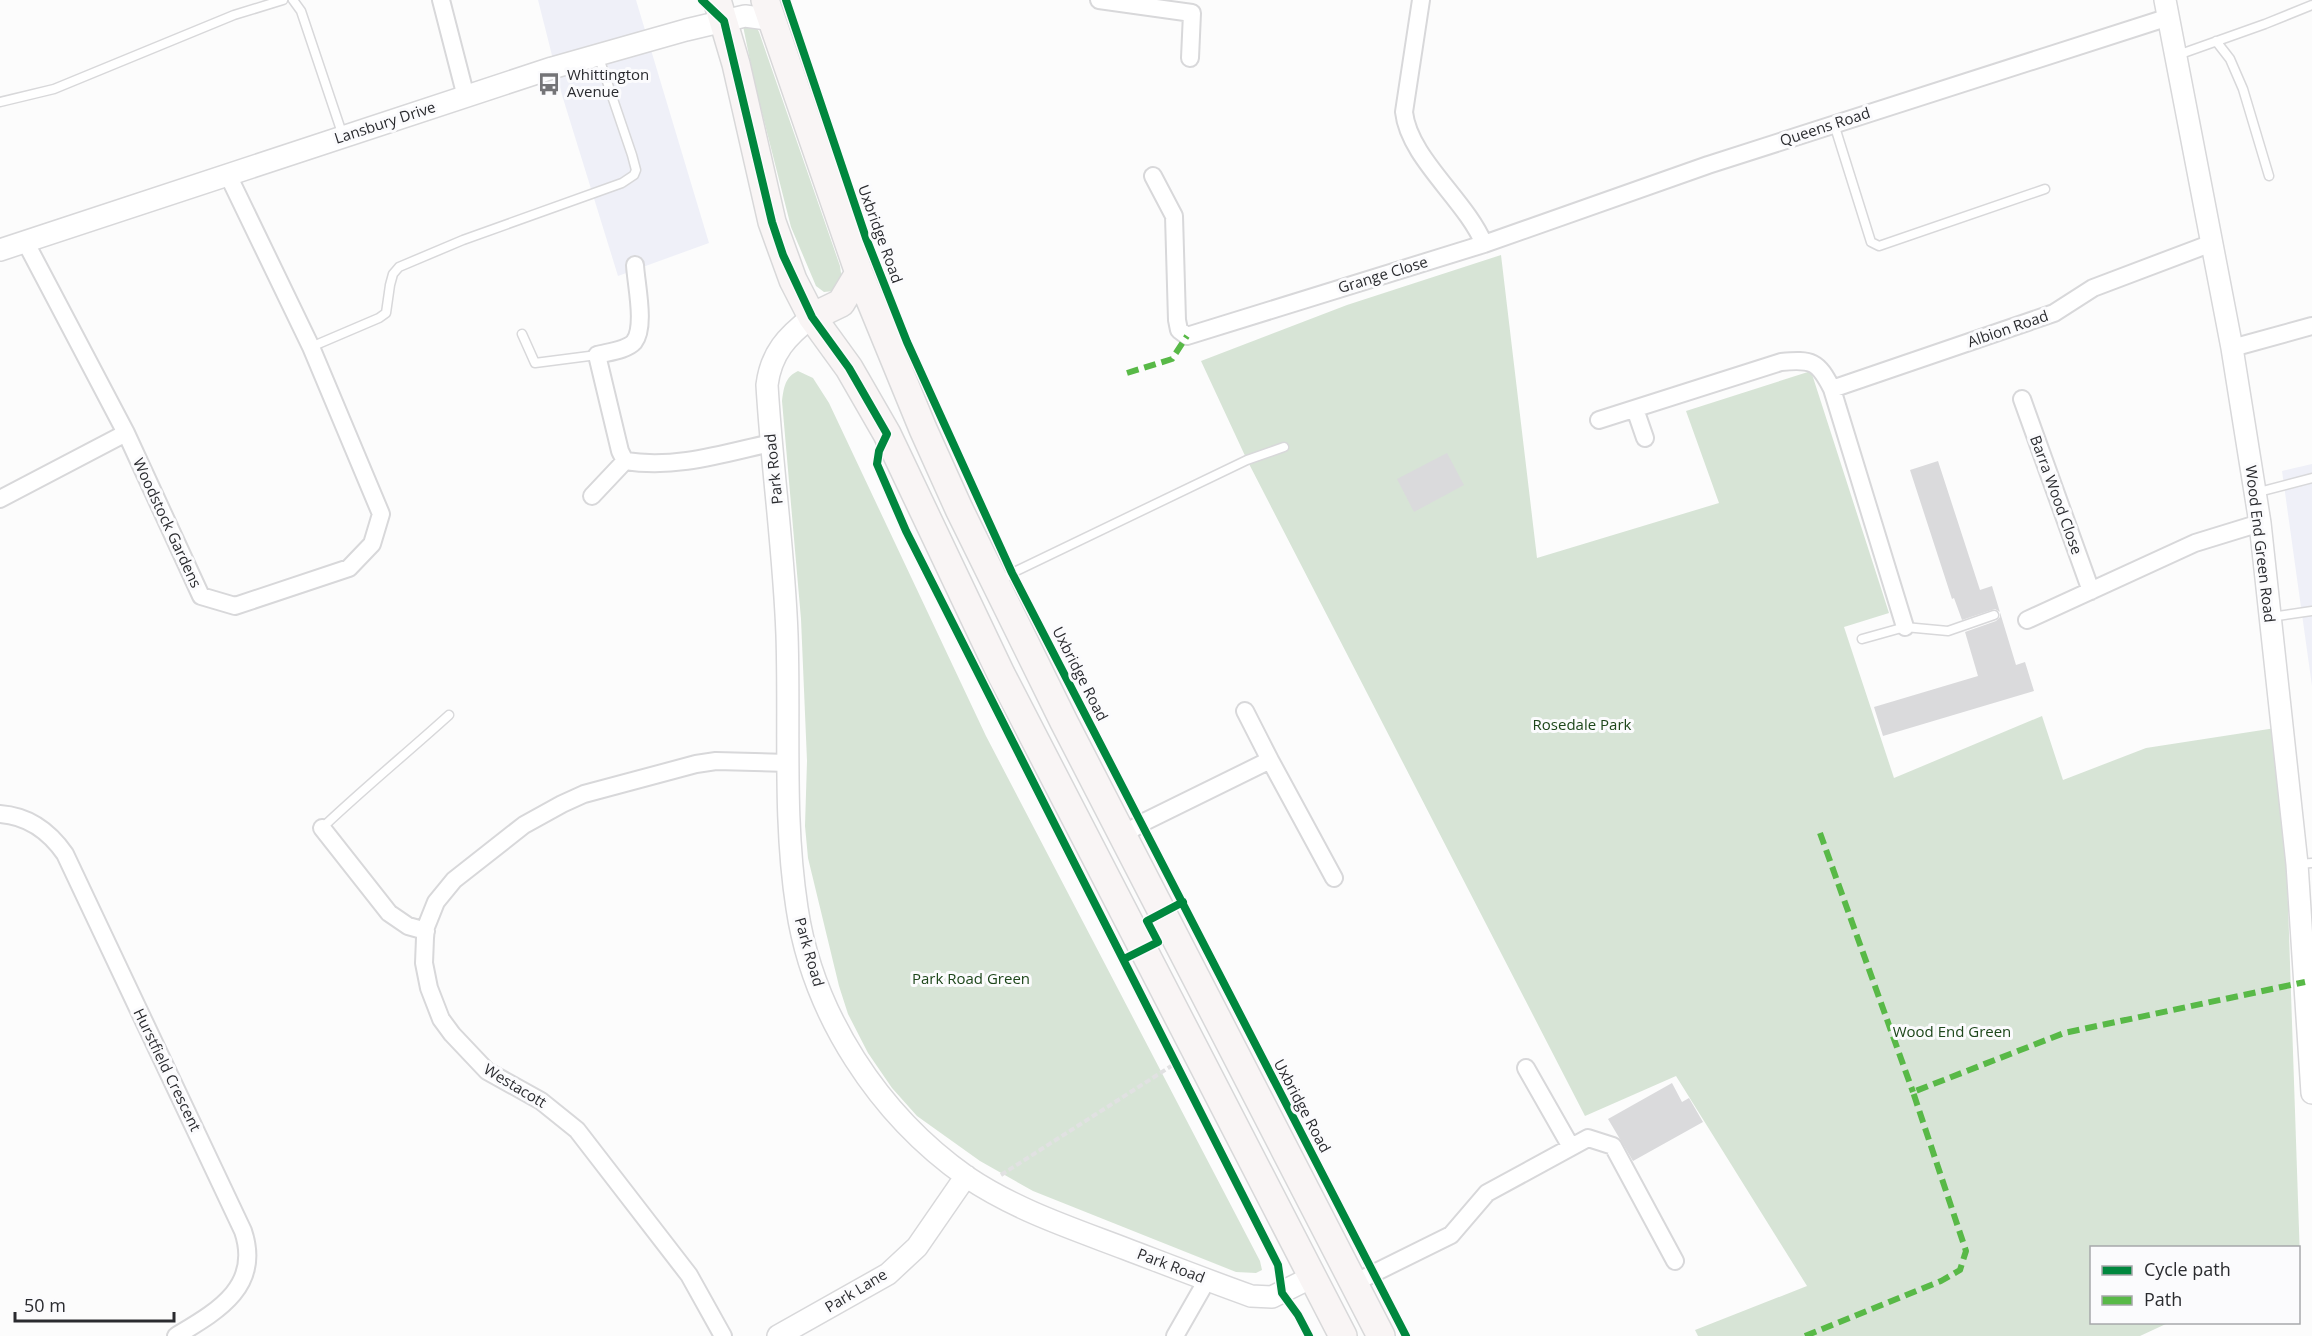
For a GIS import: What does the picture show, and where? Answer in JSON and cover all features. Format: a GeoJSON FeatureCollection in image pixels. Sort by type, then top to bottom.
{"type":"FeatureCollection","features":[{"type":"Feature","properties":{"kind":"main road"},"geometry":{"type":"LineString","coordinates":[[722,7],[772,222],[793,280],[812,317],[849,368],[887,434],[1001,674],[1343,1336]]}},
{"type":"Feature","properties":{"kind":"main road"},"geometry":{"type":"LineString","coordinates":[[769,11],[859,273],[923,429],[995,585],[1381,1336]]}},
{"type":"Feature","properties":{"kind":"main road"},"geometry":{"type":"LineString","coordinates":[[812,317],[841,303],[859,273]]}},
{"type":"Feature","properties":{"kind":"street"},"geometry":{"type":"LineString","coordinates":[[441,0],[466,97]]}},
{"type":"Feature","properties":{"kind":"street"},"geometry":{"type":"LineString","coordinates":[[1099,0],[1192,13],[1190,58]]}},
{"type":"Feature","properties":{"kind":"street"},"geometry":{"type":"LineString","coordinates":[[1421,0],[1404,112],[1405,121],[1414,142],[1472,221],[1484,244]]}},
{"type":"Feature","properties":{"kind":"street","name":"Lansbury Drive"},"geometry":{"type":"LineString","coordinates":[[0,250],[343,136],[598,55],[722,7],[746,16],[755,16],[769,11]]}},
{"type":"Feature","properties":{"kind":"street","name":"Queens Road"},"geometry":{"type":"LineString","coordinates":[[1484,244],[2167,8]]}},
{"type":"Feature","properties":{"kind":"street","name":"Wood End Green Road"},"geometry":{"type":"LineString","coordinates":[[2167,8],[2174,56],[2232,348],[2260,523],[2270,617],[2304,863],[2312,1093]]}},
{"type":"Feature","properties":{"kind":"street","name":"Woodstock Gardens"},"geometry":{"type":"LineString","coordinates":[[26,243],[126,433],[201,596],[236,606],[349,568],[372,544],[381,514],[311,347],[228,175]]}},
{"type":"Feature","properties":{"kind":"street","name":"Grange Close"},"geometry":{"type":"LineString","coordinates":[[1153,176],[1174,216],[1177,320],[1179,330],[1187,336],[1484,244]]}},
{"type":"Feature","properties":{"kind":"street","name":"Albion Road"},"geometry":{"type":"LineString","coordinates":[[1832,388],[2054,314],[2093,288],[2211,243]]}},
{"type":"Feature","properties":{"kind":"street"},"geometry":{"type":"LineString","coordinates":[[625,461],[620,451],[597,355],[629,345],[634,341],[640,319],[635,265]]}},
{"type":"Feature","properties":{"kind":"street","name":"Park Road"},"geometry":{"type":"LineString","coordinates":[[812,317],[792,332],[769,368],[767,385],[787,635],[791,857],[797,910],[807,952],[835,1024],[851,1054],[884,1100],[938,1154],[975,1181],[1020,1207],[1059,1224],[1251,1296],[1262,1298],[1282,1293],[1312,1277]]}},
{"type":"Feature","properties":{"kind":"street"},"geometry":{"type":"LineString","coordinates":[[2232,348],[2312,326]]}},
{"type":"Feature","properties":{"kind":"street"},"geometry":{"type":"LineString","coordinates":[[1599,420],[1781,362],[1803,360],[1822,369],[1832,388],[1905,627]]}},
{"type":"Feature","properties":{"kind":"street","name":"Barra Wood Close"},"geometry":{"type":"LineString","coordinates":[[2022,399],[2091,591]]}},
{"type":"Feature","properties":{"kind":"street"},"geometry":{"type":"LineString","coordinates":[[1635,409],[1645,438]]}},
{"type":"Feature","properties":{"kind":"street"},"geometry":{"type":"LineString","coordinates":[[0,499],[126,433]]}},
{"type":"Feature","properties":{"kind":"street"},"geometry":{"type":"LineString","coordinates":[[625,461],[661,465],[684,463],[771,443]]}},
{"type":"Feature","properties":{"kind":"street"},"geometry":{"type":"LineString","coordinates":[[592,496],[625,461]]}},
{"type":"Feature","properties":{"kind":"street"},"geometry":{"type":"LineString","coordinates":[[2027,620],[2195,543],[2260,523]]}},
{"type":"Feature","properties":{"kind":"street"},"geometry":{"type":"LineString","coordinates":[[1245,711],[1334,878]]}},
{"type":"Feature","properties":{"kind":"street"},"geometry":{"type":"LineString","coordinates":[[1123,835],[1142,823],[1270,760]]}},
{"type":"Feature","properties":{"kind":"street","name":"Westacott"},"geometry":{"type":"LineString","coordinates":[[723,1336],[689,1275],[577,1130],[553,1109],[487,1071],[441,1019],[426,976],[424,950],[426,931],[436,902],[454,880],[524,825],[562,804],[584,794],[696,764],[716,761],[788,762]]}},
{"type":"Feature","properties":{"kind":"street","name":"Hurstfield Crescent"},"geometry":{"type":"LineString","coordinates":[[0,814],[33,823],[48,834],[64,854],[243,1231],[248,1249],[246,1267],[240,1285],[221,1308],[176,1336]]}},
{"type":"Feature","properties":{"kind":"street"},"geometry":{"type":"LineString","coordinates":[[322,828],[389,913],[408,926],[426,931]]}},
{"type":"Feature","properties":{"kind":"street"},"geometry":{"type":"LineString","coordinates":[[1526,1068],[1571,1147]]}},
{"type":"Feature","properties":{"kind":"street"},"geometry":{"type":"LineString","coordinates":[[1354,1283],[1451,1235],[1486,1193],[1588,1138],[1613,1146],[1675,1261]]}},
{"type":"Feature","properties":{"kind":"street","name":"Park Lane"},"geometry":{"type":"LineString","coordinates":[[778,1336],[888,1274],[917,1246],[950,1203],[975,1181]]}},
{"type":"Feature","properties":{"kind":"street"},"geometry":{"type":"LineString","coordinates":[[1175,1336],[1207,1280]]}},
{"type":"Feature","properties":{"kind":"lane"},"geometry":{"type":"LineString","coordinates":[[0,102],[54,88],[234,15],[283,0]]}},
{"type":"Feature","properties":{"kind":"lane"},"geometry":{"type":"LineString","coordinates":[[293,0],[301,11],[343,136]]}},
{"type":"Feature","properties":{"kind":"lane"},"geometry":{"type":"LineString","coordinates":[[2174,56],[2312,5]]}},
{"type":"Feature","properties":{"kind":"lane"},"geometry":{"type":"LineString","coordinates":[[2216,41],[2230,60],[2243,89],[2269,176]]}},
{"type":"Feature","properties":{"kind":"lane"},"geometry":{"type":"LineString","coordinates":[[311,347],[380,318],[386,313],[393,274],[399,267],[410,261],[622,183],[634,175],[636,170],[632,154],[598,55]]}},
{"type":"Feature","properties":{"kind":"lane"},"geometry":{"type":"LineString","coordinates":[[1834,124],[1871,242],[1879,246],[2044,189]]}},
{"type":"Feature","properties":{"kind":"lane"},"geometry":{"type":"LineString","coordinates":[[522,334],[535,363],[597,355]]}},
{"type":"Feature","properties":{"kind":"lane"},"geometry":{"type":"LineString","coordinates":[[995,585],[1012,573],[1247,460],[1284,447]]}},
{"type":"Feature","properties":{"kind":"lane"},"geometry":{"type":"LineString","coordinates":[[2255,493],[2312,478]]}},
{"type":"Feature","properties":{"kind":"lane"},"geometry":{"type":"LineString","coordinates":[[2270,617],[2312,611]]}},
{"type":"Feature","properties":{"kind":"lane"},"geometry":{"type":"LineString","coordinates":[[1862,639],[1905,627],[1948,631],[1994,615]]}},
{"type":"Feature","properties":{"kind":"lane"},"geometry":{"type":"LineString","coordinates":[[322,828],[348,802],[367,789],[449,715]]}},
{"type":"Feature","properties":{"kind":"path"},"geometry":{"type":"LineString","coordinates":[[1171,1052],[1181,1073]]}},
{"type":"Feature","properties":{"kind":"path"},"geometry":{"type":"LineString","coordinates":[[975,1181],[1176,1063]]}},
{"type":"Feature","properties":{"kind":"shaded area"},"geometry":{"type":"Polygon","coordinates":[[[538,0],[636,0],[709,243],[618,276],[562,95],[538,0]]]}},
{"type":"Feature","properties":{"kind":"shaded area"},"geometry":{"type":"Polygon","coordinates":[[[2312,464],[2312,686],[2282,471],[2312,464]]]}},
{"type":"Feature","properties":{"kind":"green space"},"geometry":{"type":"Polygon","coordinates":[[[743,26],[756,26],[759,32],[840,266],[842,280],[834,291],[824,292],[816,286],[791,227],[755,85],[743,26]]]}},
{"type":"Feature","properties":{"kind":"green space"},"geometry":{"type":"Polygon","coordinates":[[[1501,255],[1537,558],[1719,503],[1686,411],[1811,371],[1889,613],[1844,627],[1894,778],[2042,716],[2063,780],[2146,748],[2282,727],[2300,1246],[2090,1246],[2090,1324],[2166,1324],[2140,1336],[1698,1336],[1695,1330],[1807,1286],[1676,1076],[1585,1116],[1247,460],[1201,361],[1347,305],[1501,255]]]}},
{"type":"Feature","properties":{"kind":"green space","name":"Park Road Green"},"geometry":{"type":"Polygon","coordinates":[[[798,371],[813,378],[829,403],[986,736],[1260,1261],[1262,1270],[1256,1273],[1236,1272],[1033,1191],[980,1161],[917,1116],[892,1088],[868,1053],[848,1014],[839,986],[808,858],[805,826],[807,761],[801,619],[782,401],[788,379],[798,371]]]}},
{"type":"Feature","properties":{"kind":"building"},"geometry":{"type":"Polygon","coordinates":[[[1447,453],[1464,485],[1414,512],[1397,479],[1447,453]]]}},
{"type":"Feature","properties":{"kind":"building"},"geometry":{"type":"Polygon","coordinates":[[[1938,461],[1980,590],[1992,586],[2000,612],[1995,609],[1962,620],[1954,598],[1952,599],[1910,470],[1938,461]]]}},
{"type":"Feature","properties":{"kind":"building"},"geometry":{"type":"Polygon","coordinates":[[[2000,612],[2016,665],[2025,662],[2034,691],[1883,736],[1874,707],[1978,676],[1965,632],[1996,621],[2000,617],[2000,612]]]}},
{"type":"Feature","properties":{"kind":"building"},"geometry":{"type":"Polygon","coordinates":[[[1672,1083],[1682,1102],[1689,1098],[1703,1122],[1633,1161],[1608,1119],[1672,1083]]]}},
{"type":"Feature","properties":{"kind":"marked path"},"geometry":{"type":"LineString","coordinates":[[1127,373],[1172,359],[1187,336]]}},
{"type":"Feature","properties":{"kind":"marked path"},"geometry":{"type":"LineString","coordinates":[[1820,833],[1913,1092]]}},
{"type":"Feature","properties":{"kind":"marked path"},"geometry":{"type":"LineString","coordinates":[[1805,1336],[1941,1281],[1960,1270],[1966,1251],[1913,1092],[2064,1033],[2305,982]]}},
{"type":"Feature","properties":{"kind":"cycle path"},"geometry":{"type":"LineString","coordinates":[[702,0],[724,21],[772,222],[783,255],[812,317],[849,368],[887,434],[879,451],[877,464],[906,531],[1278,1265],[1282,1293],[1298,1315],[1309,1336]]}},
{"type":"Feature","properties":{"kind":"cycle path","name":"Uxbridge Road"},"geometry":{"type":"LineString","coordinates":[[786,0],[866,238],[907,342],[1012,573],[1406,1336]]}},
{"type":"Feature","properties":{"kind":"cycle path"},"geometry":{"type":"LineString","coordinates":[[1124,959],[1158,942],[1147,921],[1183,902]]}},
{"type":"Feature","properties":{"kind":"place","name":"Whittington Avenue"},"geometry":{"type":"Point","coordinates":[549,84]}},
{"type":"Feature","properties":{"kind":"park label","name":"Rosedale Park"},"geometry":{"type":"Point","coordinates":[1582,725]}},
{"type":"Feature","properties":{"kind":"park label","name":"Wood End Green"},"geometry":{"type":"Point","coordinates":[1952,1032]}}]}
